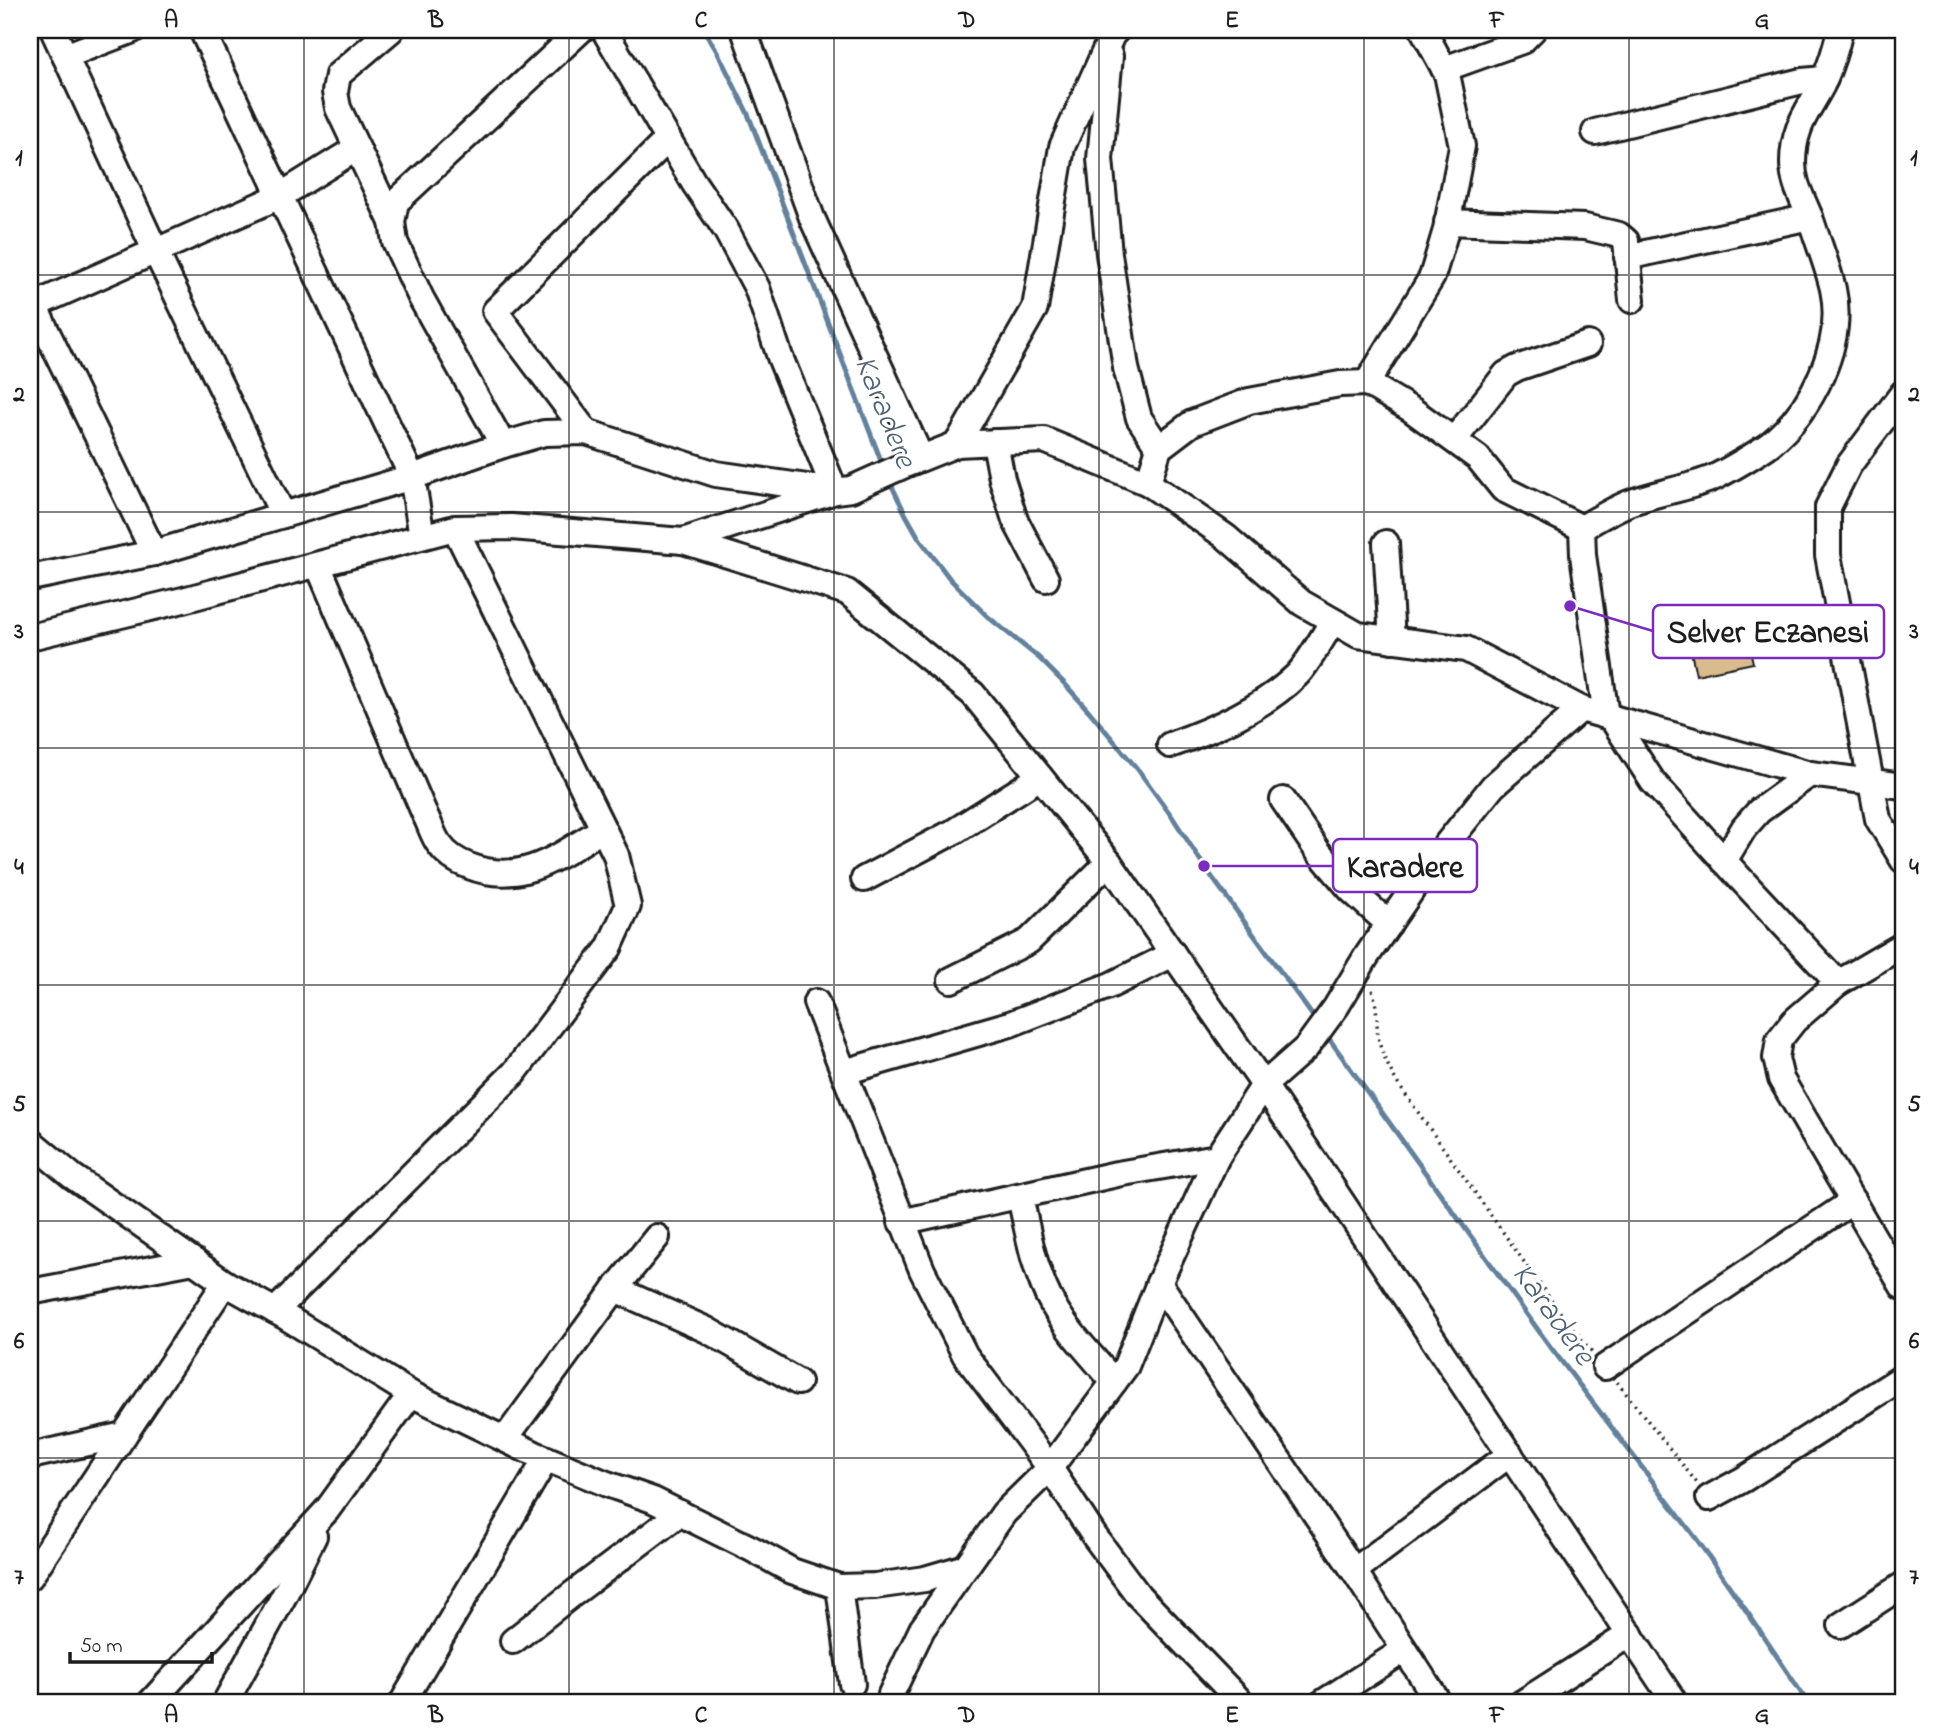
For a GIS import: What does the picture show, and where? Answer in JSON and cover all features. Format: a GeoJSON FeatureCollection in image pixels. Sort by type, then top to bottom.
{"type":"FeatureCollection","features":[{"type":"Feature","properties":{"kind":"street"},"geometry":{"type":"LineString","coordinates":[[53,30],[155,250],[283,515]]}},
{"type":"Feature","properties":{"kind":"street"},"geometry":{"type":"LineString","coordinates":[[65,56],[133,30]]}},
{"type":"Feature","properties":{"kind":"street"},"geometry":{"type":"LineString","coordinates":[[202,30],[412,477],[422,536]]}},
{"type":"Feature","properties":{"kind":"street"},"geometry":{"type":"LineString","coordinates":[[391,30],[338,75],[335,92],[338,108],[392,222],[395,242],[421,298],[503,445]]}},
{"type":"Feature","properties":{"kind":"street"},"geometry":{"type":"LineString","coordinates":[[392,222],[396,202],[581,30]]}},
{"type":"Feature","properties":{"kind":"street"},"geometry":{"type":"LineString","coordinates":[[604,30],[694,183],[726,230],[757,288],[780,357],[843,490]]}},
{"type":"Feature","properties":{"kind":"street"},"geometry":{"type":"LineString","coordinates":[[744,30],[812,218],[914,461]]}},
{"type":"Feature","properties":{"kind":"street"},"geometry":{"type":"LineString","coordinates":[[1367,383],[1432,277],[1447,222],[1462,146],[1447,74],[1423,30]]}},
{"type":"Feature","properties":{"kind":"street"},"geometry":{"type":"LineString","coordinates":[[1444,69],[1522,41],[1533,30]]}},
{"type":"Feature","properties":{"kind":"street"},"geometry":{"type":"LineString","coordinates":[[1582,528],[1605,513],[1631,502],[1714,477],[1769,444],[1795,418],[1816,388],[1829,353],[1833,332],[1833,290],[1810,217],[1796,188],[1793,152],[1801,121],[1825,79],[1837,47],[1840,30]]}},
{"type":"Feature","properties":{"kind":"street"},"geometry":{"type":"LineString","coordinates":[[957,443],[1035,309],[1062,147],[1115,33]]}},
{"type":"Feature","properties":{"kind":"street"},"geometry":{"type":"LineString","coordinates":[[1115,33],[1100,159],[1109,254],[1126,368],[1139,418],[1158,448]]}},
{"type":"Feature","properties":{"kind":"street"},"geometry":{"type":"LineString","coordinates":[[1595,132],[1802,80],[1825,79]]}},
{"type":"Feature","properties":{"kind":"street"},"geometry":{"type":"LineString","coordinates":[[586,432],[495,311],[668,139]]}},
{"type":"Feature","properties":{"kind":"street"},"geometry":{"type":"LineString","coordinates":[[154,554],[31,303],[280,196],[357,148]]}},
{"type":"Feature","properties":{"kind":"street"},"geometry":{"type":"LineString","coordinates":[[1627,257],[1810,217]]}},
{"type":"Feature","properties":{"kind":"street"},"geometry":{"type":"LineString","coordinates":[[1447,222],[1584,227],[1619,236],[1626,241],[1632,300]]}},
{"type":"Feature","properties":{"kind":"street"},"geometry":{"type":"LineString","coordinates":[[1454,440],[1506,374],[1588,344]]}},
{"type":"Feature","properties":{"kind":"street"},"geometry":{"type":"LineString","coordinates":[[1147,483],[1158,448],[1192,423],[1249,401],[1340,384],[1367,383],[1412,410],[1478,458],[1503,489],[1582,528]]}},
{"type":"Feature","properties":{"kind":"street"},"geometry":{"type":"LineString","coordinates":[[1903,393],[1849,465],[1828,506],[1828,555],[1878,819],[1903,860]]}},
{"type":"Feature","properties":{"kind":"street"},"geometry":{"type":"LineString","coordinates":[[30,579],[154,554],[412,477],[544,433],[586,432],[716,474],[843,490]]}},
{"type":"Feature","properties":{"kind":"street"},"geometry":{"type":"LineString","coordinates":[[683,541],[843,490],[957,443],[1044,440],[1147,483],[1226,537],[1302,603],[1358,635],[1466,649],[1581,709],[1810,774],[1903,786]]}},
{"type":"Feature","properties":{"kind":"street"},"geometry":{"type":"LineString","coordinates":[[995,442],[1002,479],[1015,520],[1046,579]]}},
{"type":"Feature","properties":{"kind":"street"},"geometry":{"type":"LineString","coordinates":[[30,637],[455,528],[511,527],[683,541],[847,592],[973,694],[1109,862],[1264,1084],[1675,1703]]}},
{"type":"Feature","properties":{"kind":"street"},"geometry":{"type":"LineString","coordinates":[[275,1311],[514,1073],[610,948],[628,906],[616,855],[455,528]]}},
{"type":"Feature","properties":{"kind":"street"},"geometry":{"type":"LineString","coordinates":[[1582,528],[1583,555],[1608,717],[1653,782],[1838,983]]}},
{"type":"Feature","properties":{"kind":"street"},"geometry":{"type":"LineString","coordinates":[[1386,543],[1392,640]]}},
{"type":"Feature","properties":{"kind":"street"},"geometry":{"type":"LineString","coordinates":[[318,565],[430,825],[439,844],[453,858],[491,872],[521,872],[549,862],[603,829]]}},
{"type":"Feature","properties":{"kind":"street"},"geometry":{"type":"LineString","coordinates":[[1170,745],[1206,732],[1264,701],[1298,674],[1333,621]]}},
{"type":"Feature","properties":{"kind":"street"},"geometry":{"type":"LineString","coordinates":[[890,1703],[891,1694],[922,1629],[1004,1513],[1050,1468],[1126,1366],[1159,1283],[1217,1157],[1264,1084],[1306,1048],[1425,871],[1493,786],[1581,709]]}},
{"type":"Feature","properties":{"kind":"street"},"geometry":{"type":"LineString","coordinates":[[1724,861],[1744,828],[1759,811],[1810,774]]}},
{"type":"Feature","properties":{"kind":"street"},"geometry":{"type":"LineString","coordinates":[[864,879],[955,831],[1040,777]]}},
{"type":"Feature","properties":{"kind":"street"},"geometry":{"type":"LineString","coordinates":[[1283,800],[1317,850],[1351,890],[1389,924]]}},
{"type":"Feature","properties":{"kind":"street"},"geometry":{"type":"LineString","coordinates":[[951,980],[1029,941],[1109,862]]}},
{"type":"Feature","properties":{"kind":"street"},"geometry":{"type":"LineString","coordinates":[[1903,945],[1838,983],[1794,1021],[1779,1040],[1776,1058],[1781,1079],[1903,1287]]}},
{"type":"Feature","properties":{"kind":"street"},"geometry":{"type":"LineString","coordinates":[[844,1072],[1010,1024],[1111,985],[1173,954]]}},
{"type":"Feature","properties":{"kind":"street"},"geometry":{"type":"LineString","coordinates":[[816,1002],[901,1222],[927,1281],[965,1355],[1050,1468],[1095,1537],[1139,1597],[1241,1703]]}},
{"type":"Feature","properties":{"kind":"street"},"geometry":{"type":"LineString","coordinates":[[30,1141],[72,1177],[225,1283],[411,1394],[546,1459],[653,1500],[792,1571],[839,1587],[875,1586],[925,1579],[966,1567]]}},
{"type":"Feature","properties":{"kind":"street"},"geometry":{"type":"LineString","coordinates":[[901,1222],[1116,1174],[1217,1157]]}},
{"type":"Feature","properties":{"kind":"street"},"geometry":{"type":"LineString","coordinates":[[1020,1196],[1038,1268],[1053,1305],[1071,1332],[1114,1382]]}},
{"type":"Feature","properties":{"kind":"street"},"geometry":{"type":"LineString","coordinates":[[1605,1367],[1853,1201]]}},
{"type":"Feature","properties":{"kind":"street"},"geometry":{"type":"LineString","coordinates":[[505,1439],[615,1289],[657,1237]]}},
{"type":"Feature","properties":{"kind":"street"},"geometry":{"type":"LineString","coordinates":[[30,1292],[194,1261]]}},
{"type":"Feature","properties":{"kind":"street"},"geometry":{"type":"LineString","coordinates":[[30,1577],[225,1283]]}},
{"type":"Feature","properties":{"kind":"street"},"geometry":{"type":"LineString","coordinates":[[1159,1283],[1354,1571],[1439,1703]]}},
{"type":"Feature","properties":{"kind":"street"},"geometry":{"type":"LineString","coordinates":[[615,1289],[707,1330],[798,1382]]}},
{"type":"Feature","properties":{"kind":"street"},"geometry":{"type":"LineString","coordinates":[[1709,1499],[1903,1377]]}},
{"type":"Feature","properties":{"kind":"street"},"geometry":{"type":"LineString","coordinates":[[150,1703],[327,1510],[411,1394]]}},
{"type":"Feature","properties":{"kind":"street"},"geometry":{"type":"LineString","coordinates":[[30,1456],[124,1436]]}},
{"type":"Feature","properties":{"kind":"street"},"geometry":{"type":"LineString","coordinates":[[1354,1571],[1510,1454]]}},
{"type":"Feature","properties":{"kind":"street"},"geometry":{"type":"LineString","coordinates":[[402,1703],[546,1459]]}},
{"type":"Feature","properties":{"kind":"street"},"geometry":{"type":"LineString","coordinates":[[225,1703],[285,1594],[327,1510]]}},
{"type":"Feature","properties":{"kind":"street"},"geometry":{"type":"LineString","coordinates":[[513,1641],[680,1513]]}},
{"type":"Feature","properties":{"kind":"street"},"geometry":{"type":"LineString","coordinates":[[1841,1625],[1903,1585]]}},
{"type":"Feature","properties":{"kind":"street"},"geometry":{"type":"LineString","coordinates":[[839,1587],[852,1684]]}},
{"type":"Feature","properties":{"kind":"street"},"geometry":{"type":"LineString","coordinates":[[1522,1703],[1630,1634]]}},
{"type":"Feature","properties":{"kind":"street"},"geometry":{"type":"LineString","coordinates":[[1322,1703],[1404,1650]]}},
{"type":"Feature","properties":{"kind":"path"},"geometry":{"type":"LineString","coordinates":[[1358,969],[1371,986],[1384,1060],[1398,1084],[1556,1307],[1709,1499]]}},
{"type":"Feature","properties":{"kind":"building"},"geometry":{"type":"Polygon","coordinates":[[[1741,608],[1753,663],[1696,675],[1684,619],[1741,608]]]}},
{"type":"Feature","properties":{"kind":"waterway","name":"Karadere"},"geometry":{"type":"LineString","coordinates":[[704,30],[748,114],[883,466]]}},
{"type":"Feature","properties":{"kind":"waterway","name":"Karadere"},"geometry":{"type":"LineString","coordinates":[[888,478],[919,538],[950,579],[987,616],[1039,658],[1063,682],[1139,771],[1317,1022]]}},
{"type":"Feature","properties":{"kind":"waterway","name":"Karadere"},"geometry":{"type":"LineString","coordinates":[[1325,1033],[1546,1341],[1698,1541],[1808,1703]]}},
{"type":"Feature","properties":{"kind":"place","name":"Selver Eczanesi"},"geometry":{"type":"Point","coordinates":[1570,606]}},
{"type":"Feature","properties":{"kind":"place","name":"Karadere"},"geometry":{"type":"Point","coordinates":[1204,866]}}]}
